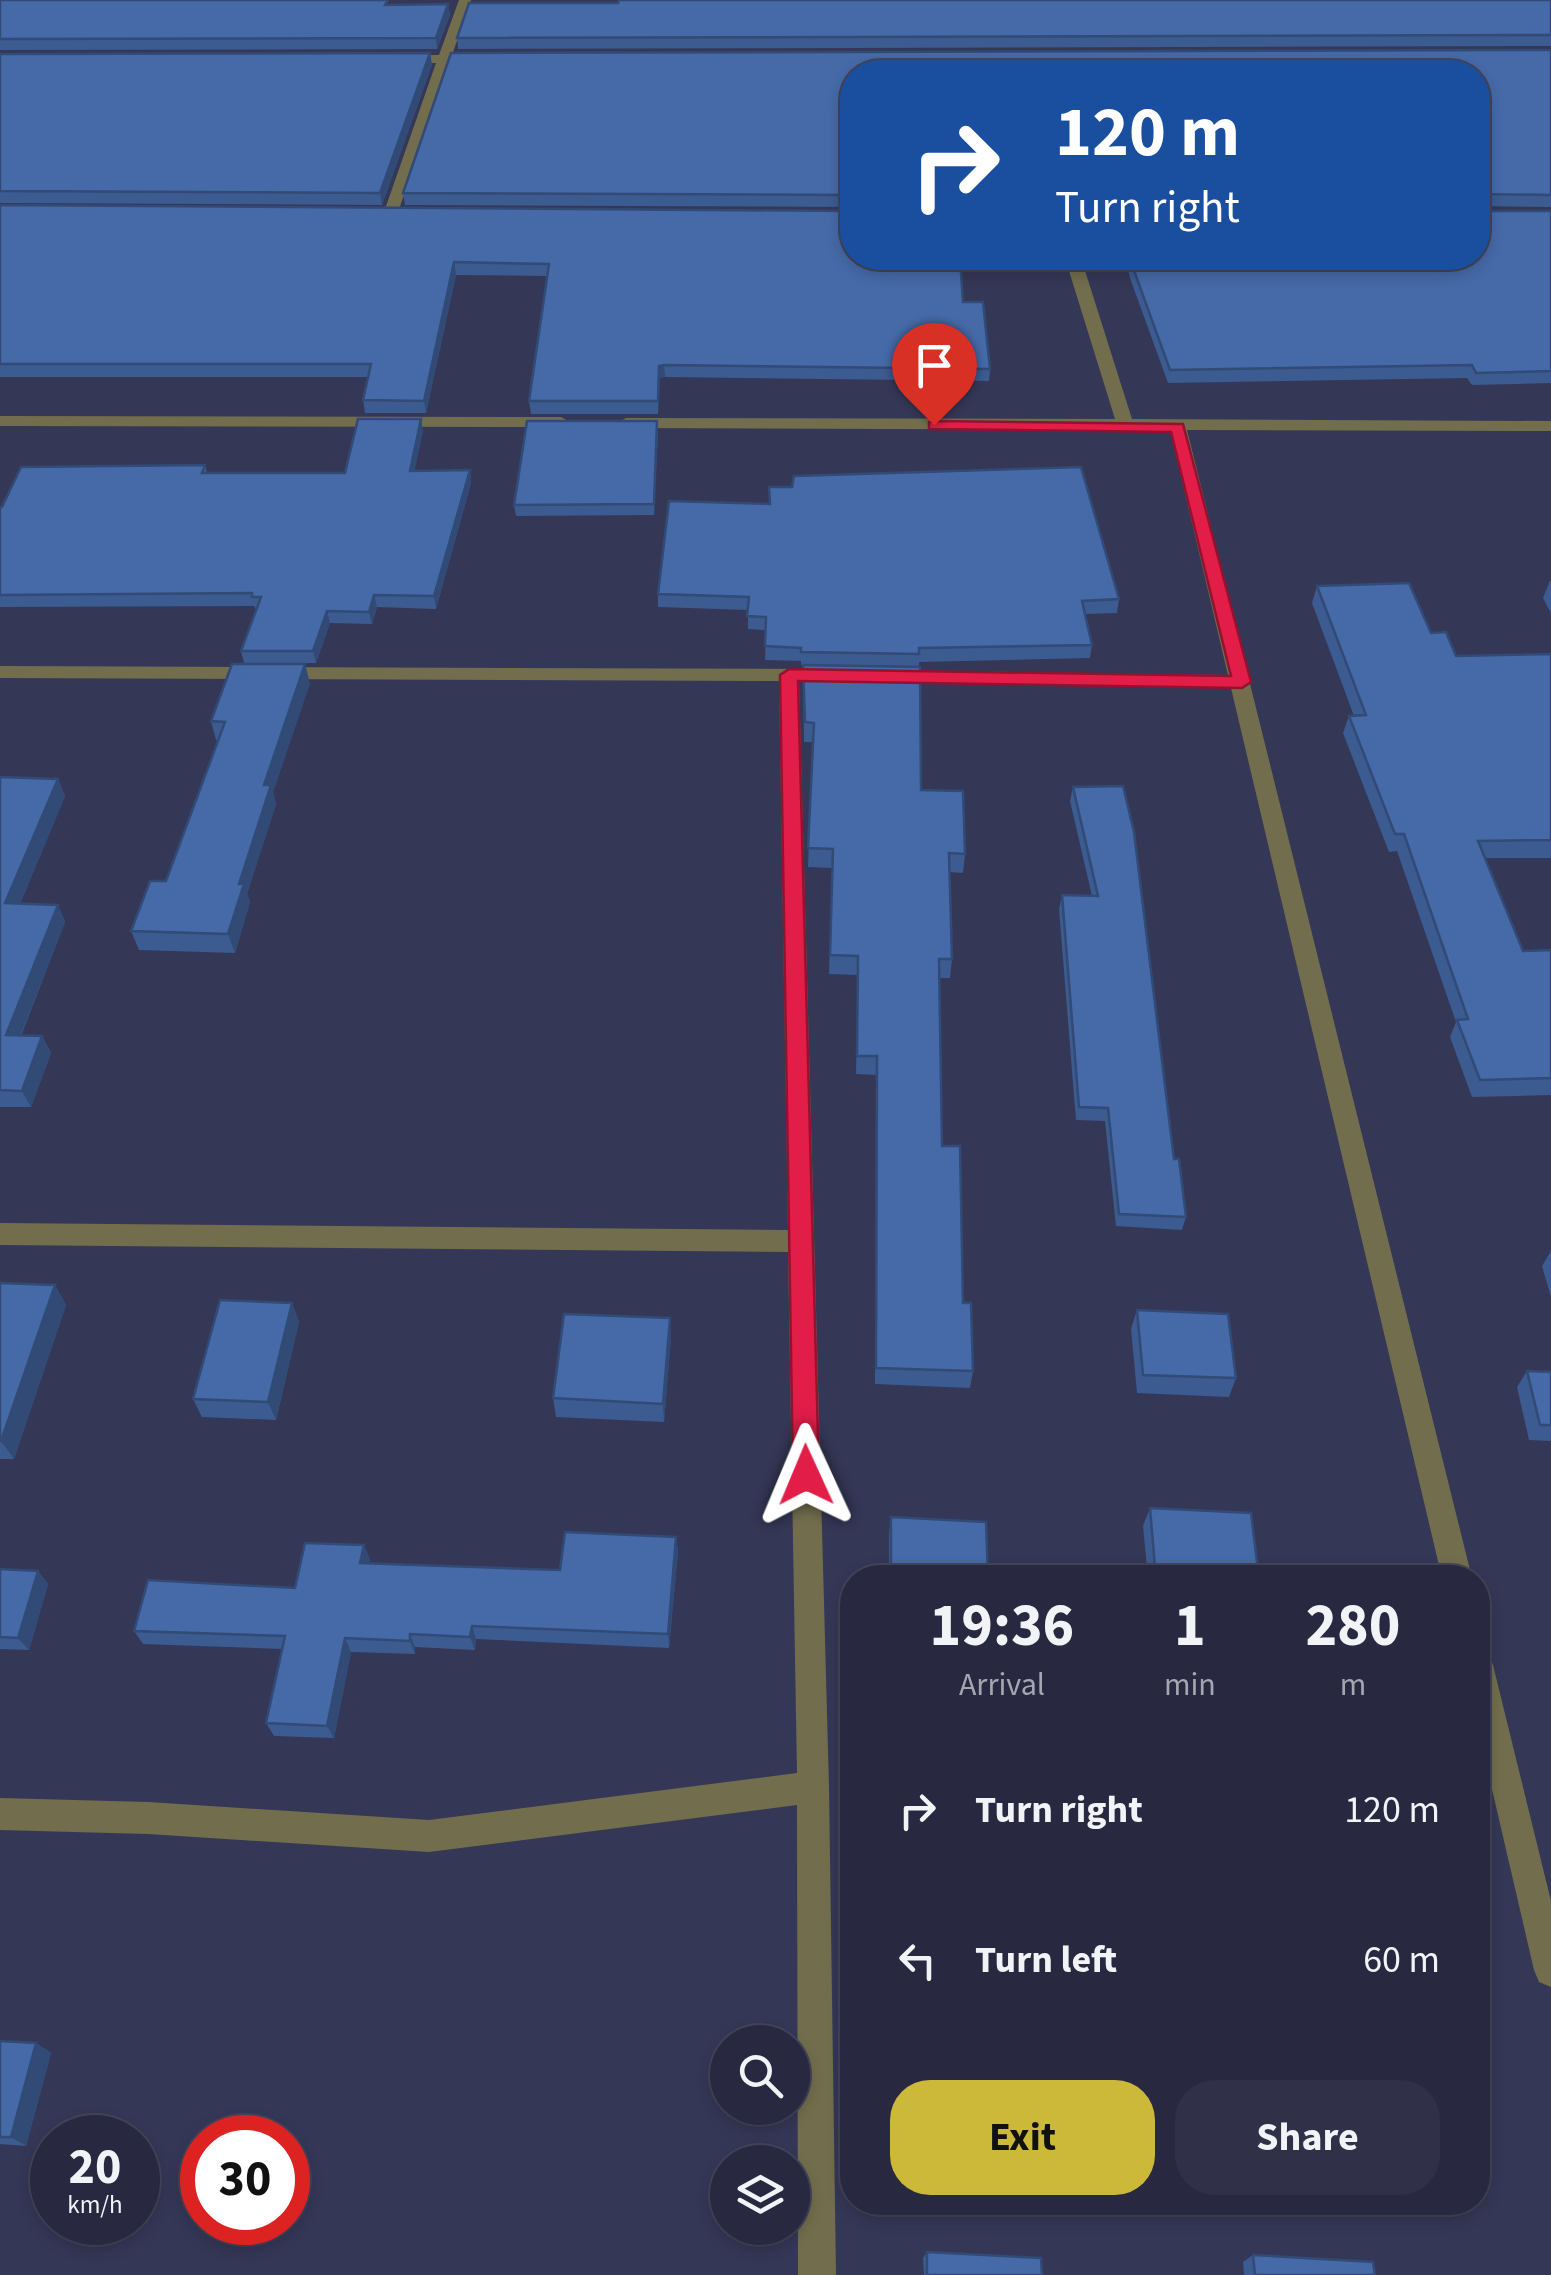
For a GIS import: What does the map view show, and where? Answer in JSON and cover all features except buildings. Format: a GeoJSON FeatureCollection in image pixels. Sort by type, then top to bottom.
{"type":"FeatureCollection","features":[{"type":"Feature","properties":{"kind":"street"},"geometry":{"type":"LineString","coordinates":[[392,212],[465,0]]}},
{"type":"Feature","properties":{"kind":"street"},"geometry":{"type":"LineString","coordinates":[[386,59],[504,59]]}},
{"type":"Feature","properties":{"kind":"street"},"geometry":{"type":"LineString","coordinates":[[372,212],[410,212]]}},
{"type":"Feature","properties":{"kind":"street"},"geometry":{"type":"LineString","coordinates":[[1077,270],[1126,427]]}},
{"type":"Feature","properties":{"kind":"street"},"geometry":{"type":"LineString","coordinates":[[0,421],[576,422]]}},
{"type":"Feature","properties":{"kind":"street"},"geometry":{"type":"LineString","coordinates":[[616,423],[1178,428],[1551,426]]}},
{"type":"Feature","properties":{"kind":"street"},"geometry":{"type":"LineString","coordinates":[[1178,428],[1453,1565]]}},
{"type":"Feature","properties":{"kind":"street"},"geometry":{"type":"LineString","coordinates":[[0,672],[828,676]]}},
{"type":"Feature","properties":{"kind":"street"},"geometry":{"type":"LineString","coordinates":[[789,675],[813,1787],[817,2275]]}},
{"type":"Feature","properties":{"kind":"street"},"geometry":{"type":"LineString","coordinates":[[868,676],[1242,682]]}},
{"type":"Feature","properties":{"kind":"street"},"geometry":{"type":"LineString","coordinates":[[0,1234],[801,1241]]}},
{"type":"Feature","properties":{"kind":"street"},"geometry":{"type":"LineString","coordinates":[[1490,1714],[1551,1970]]}},
{"type":"Feature","properties":{"kind":"street"},"geometry":{"type":"LineString","coordinates":[[0,1814],[148,1818],[429,1836],[813,1787]]}},
{"type":"Feature","properties":{"kind":"route"},"geometry":{"type":"LineString","coordinates":[[806,1475],[789,675],[1242,682],[1178,428],[934,425]]}}]}
